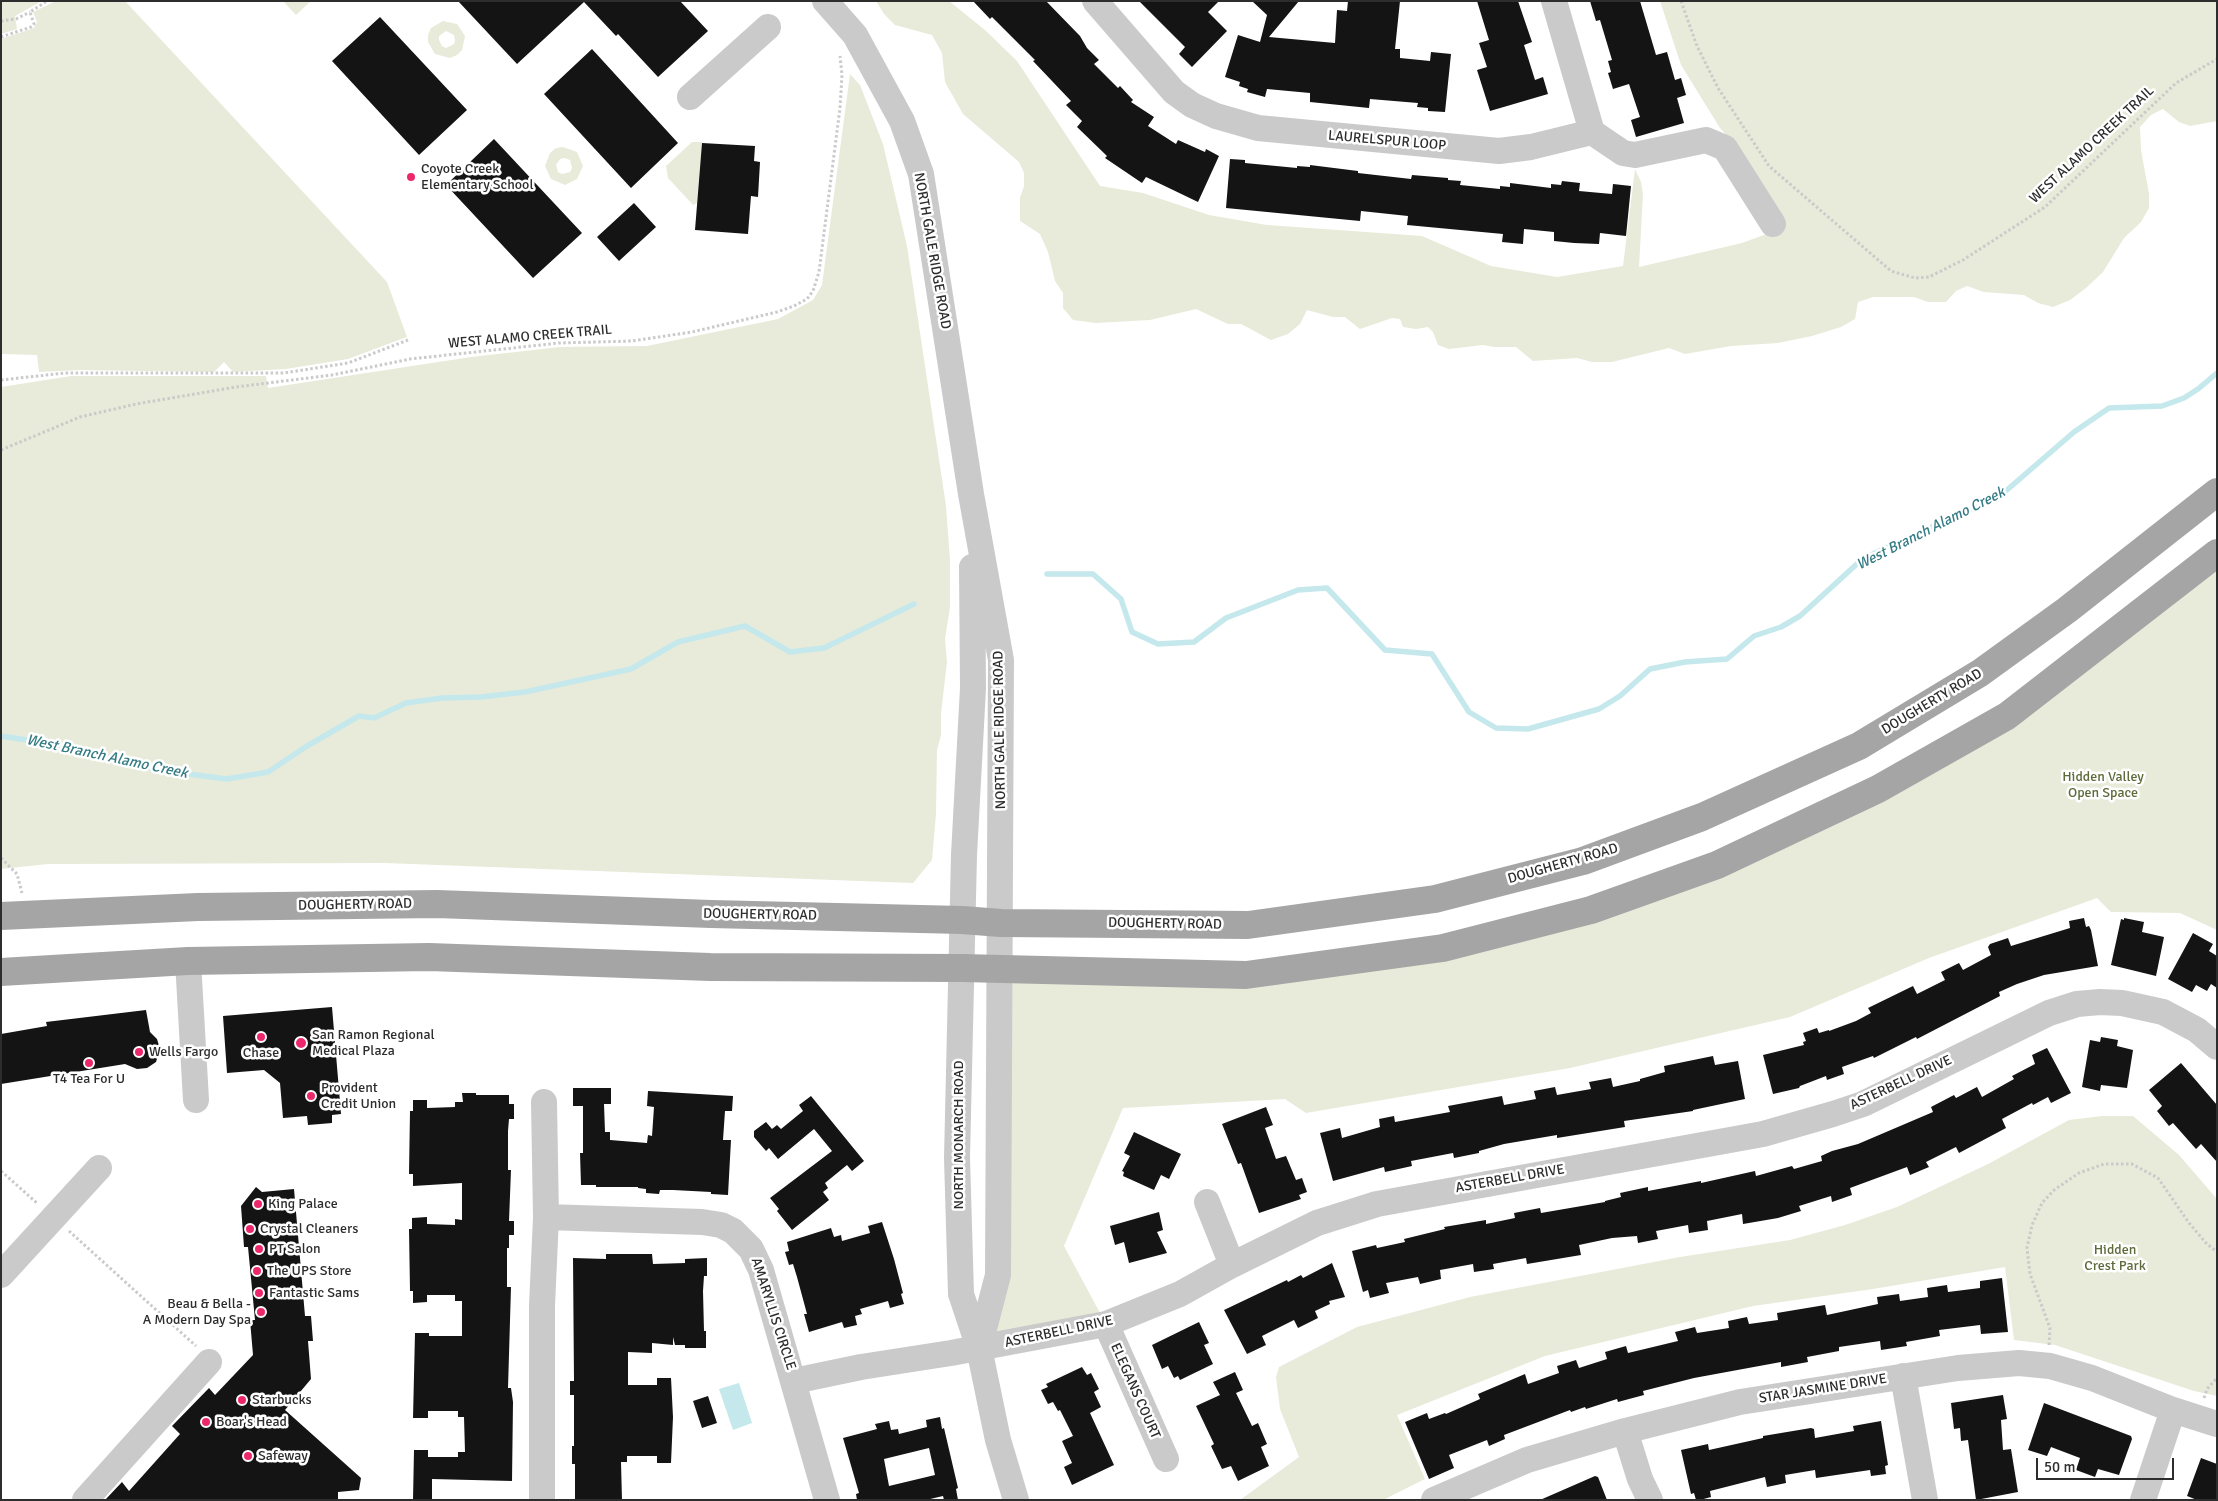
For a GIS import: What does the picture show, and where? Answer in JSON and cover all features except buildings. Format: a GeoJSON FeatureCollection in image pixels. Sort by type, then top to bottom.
{"type":"FeatureCollection","features":[{"type":"Feature","properties":{"kind":"main road","name":"DOUGHERTY ROAD"},"geometry":{"type":"LineString","coordinates":[[1,916],[198,907],[437,904],[1001,922],[1248,925],[1435,899],[1582,861],[1702,817],[1859,746],[1980,673],[2067,610],[2217,492]]}},
{"type":"Feature","properties":{"kind":"main road"},"geometry":{"type":"LineString","coordinates":[[1,972],[188,961],[429,957],[710,967],[962,968],[1246,975],[1443,948],[1591,910],[1717,865],[1878,789],[1998,721],[2217,553]]}},
{"type":"Feature","properties":{"kind":"street","name":"NORTH GALE RIDGE ROAD"},"geometry":{"type":"LineString","coordinates":[[825,1],[855,35],[902,121],[921,174],[971,494],[1001,660],[1001,922],[999,969]]}},
{"type":"Feature","properties":{"kind":"street","name":"LAURELSPUR LOOP"},"geometry":{"type":"LineString","coordinates":[[1095,1],[1174,92],[1192,105],[1216,116],[1258,128],[1499,151],[1531,147],[1592,132]]}},
{"type":"Feature","properties":{"kind":"street"},"geometry":{"type":"LineString","coordinates":[[1554,1],[1592,132],[1623,153],[1635,155],[1706,140],[1725,148],[1773,224]]}},
{"type":"Feature","properties":{"kind":"street"},"geometry":{"type":"LineString","coordinates":[[690,97],[768,27]]}},
{"type":"Feature","properties":{"kind":"street","name":"NORTH GALE RIDGE ROAD"},"geometry":{"type":"LineString","coordinates":[[962,920],[973,688],[971,494]]}},
{"type":"Feature","properties":{"kind":"street","name":"NORTH MONARCH ROAD"},"geometry":{"type":"LineString","coordinates":[[962,920],[957,1158],[960,1294],[979,1348],[998,1440],[1016,1500]]}},
{"type":"Feature","properties":{"kind":"street"},"geometry":{"type":"LineString","coordinates":[[188,961],[196,1100]]}},
{"type":"Feature","properties":{"kind":"street","name":"NORTH MONARCH ROAD"},"geometry":{"type":"LineString","coordinates":[[979,1348],[998,1275],[999,969]]}},
{"type":"Feature","properties":{"kind":"street","name":"ASTERBELL DRIVE"},"geometry":{"type":"LineString","coordinates":[[794,1381],[861,1366],[979,1348],[1106,1324],[1180,1294],[1232,1265],[1317,1223],[1377,1204],[1763,1134],[1832,1114],[1863,1104],[2049,1014],[2077,1004],[2122,1003],[2163,1012],[2197,1030],[2217,1047]]}},
{"type":"Feature","properties":{"kind":"street"},"geometry":{"type":"LineString","coordinates":[[542,1500],[542,1306],[546,1217],[544,1102]]}},
{"type":"Feature","properties":{"kind":"street"},"geometry":{"type":"LineString","coordinates":[[1,1275],[99,1168]]}},
{"type":"Feature","properties":{"kind":"street"},"geometry":{"type":"LineString","coordinates":[[1207,1202],[1232,1265]]}},
{"type":"Feature","properties":{"kind":"street","name":"AMARYLLIS CIRCLE"},"geometry":{"type":"LineString","coordinates":[[546,1217],[702,1222],[721,1225],[733,1231],[751,1248],[761,1270],[827,1500]]}},
{"type":"Feature","properties":{"kind":"street","name":"ELEGANS COURT"},"geometry":{"type":"LineString","coordinates":[[1106,1324],[1166,1459]]}},
{"type":"Feature","properties":{"kind":"street"},"geometry":{"type":"LineString","coordinates":[[85,1500],[206,1357]]}},
{"type":"Feature","properties":{"kind":"street","name":"STAR JASMINE DRIVE"},"geometry":{"type":"LineString","coordinates":[[1434,1500],[1527,1460],[1625,1431],[1740,1402],[1958,1368],[2019,1363],[2050,1366],[2092,1378],[2173,1410],[2217,1424]]}},
{"type":"Feature","properties":{"kind":"street"},"geometry":{"type":"LineString","coordinates":[[1903,1376],[1925,1500]]}},
{"type":"Feature","properties":{"kind":"street"},"geometry":{"type":"LineString","coordinates":[[2144,1500],[2173,1410]]}},
{"type":"Feature","properties":{"kind":"street"},"geometry":{"type":"LineString","coordinates":[[1625,1431],[1640,1479],[1650,1500]]}},
{"type":"Feature","properties":{"kind":"path"},"geometry":{"type":"LineString","coordinates":[[1,20],[16,19],[48,1]]}},
{"type":"Feature","properties":{"kind":"path","name":"WEST ALAMO CREEK TRAIL"},"geometry":{"type":"LineString","coordinates":[[1681,1],[1697,46],[1718,88],[1769,166],[1891,271],[1915,278],[1929,277],[1964,260],[2045,208],[2176,83],[2217,59]]}},
{"type":"Feature","properties":{"kind":"path"},"geometry":{"type":"LineString","coordinates":[[1,37],[34,24],[30,12]]}},
{"type":"Feature","properties":{"kind":"path","name":"WEST ALAMO CREEK TRAIL"},"geometry":{"type":"LineString","coordinates":[[1,450],[80,417],[136,404],[236,387],[332,376],[410,359],[559,343],[632,341],[692,332],[777,312],[794,306],[806,299],[813,291],[819,272],[840,108],[842,75],[840,51]]}},
{"type":"Feature","properties":{"kind":"path"},"geometry":{"type":"LineString","coordinates":[[1,380],[65,373],[284,373],[348,362],[408,340]]}},
{"type":"Feature","properties":{"kind":"path"},"geometry":{"type":"LineString","coordinates":[[1,858],[17,874],[28,915]]}},
{"type":"Feature","properties":{"kind":"path"},"geometry":{"type":"LineString","coordinates":[[2050,1366],[2050,1328],[2030,1274],[2027,1248],[2032,1224],[2042,1203],[2054,1190],[2078,1173],[2104,1164],[2132,1164],[2158,1178],[2189,1223],[2206,1243],[2217,1252]]}},
{"type":"Feature","properties":{"kind":"path"},"geometry":{"type":"LineString","coordinates":[[1,1171],[206,1357]]}},
{"type":"Feature","properties":{"kind":"green space"},"geometry":{"type":"Polygon","coordinates":[[[1,1],[42,1],[15,16],[17,29],[1,34],[1,1]]]}},
{"type":"Feature","properties":{"kind":"green space"},"geometry":{"type":"Polygon","coordinates":[[[56,1],[125,1],[387,282],[407,337],[348,359],[286,369],[233,372],[224,362],[214,372],[79,370],[39,372],[37,355],[1,354],[1,39],[34,28],[37,22],[33,12],[56,1]]]}},
{"type":"Feature","properties":{"kind":"green space"},"geometry":{"type":"Polygon","coordinates":[[[283,1],[311,1],[296,15],[283,1]]]}},
{"type":"Feature","properties":{"kind":"green space"},"geometry":{"type":"Polygon","coordinates":[[[876,1],[949,1],[985,30],[1017,61],[1100,186],[1143,193],[1209,215],[1267,225],[1422,236],[1491,266],[1557,277],[1623,266],[1635,169],[1641,182],[1643,194],[1639,267],[1742,243],[1783,228],[1734,144],[1720,128],[1681,65],[1660,1],[2217,1],[2217,121],[2190,126],[2179,122],[2163,109],[2151,115],[2140,127],[2141,150],[2149,194],[2149,208],[2141,222],[2124,238],[2103,272],[2070,300],[2053,307],[2038,303],[2024,295],[1984,292],[1967,286],[1956,291],[1946,302],[1928,302],[1914,297],[1873,297],[1858,302],[1855,319],[1841,327],[1812,336],[1778,343],[1731,346],[1685,354],[1669,348],[1612,362],[1592,362],[1577,358],[1533,361],[1516,347],[1483,345],[1449,349],[1438,345],[1433,332],[1428,327],[1416,329],[1403,327],[1400,319],[1392,318],[1360,329],[1345,317],[1333,317],[1307,310],[1300,324],[1288,334],[1271,340],[1241,324],[1228,324],[1196,309],[1150,320],[1096,323],[1073,320],[1063,308],[1063,293],[1055,281],[1048,252],[1040,234],[1020,221],[1020,198],[1024,186],[1024,173],[1019,162],[963,114],[945,82],[942,53],[932,35],[895,25],[884,14],[876,1]]]}},
{"type":"Feature","properties":{"kind":"green space"},"geometry":{"type":"Polygon","coordinates":[[[443,21],[457,24],[465,36],[462,50],[450,58],[435,54],[428,42],[431,28],[443,21]],[[446,31],[439,36],[442,46],[446,48],[454,44],[454,35],[446,31]]]}},
{"type":"Feature","properties":{"kind":"green space"},"geometry":{"type":"Polygon","coordinates":[[[850,74],[860,85],[883,144],[907,246],[946,506],[950,560],[950,607],[945,639],[947,662],[941,713],[941,735],[937,750],[936,814],[932,860],[913,883],[385,863],[48,864],[1,869],[1,387],[71,376],[266,376],[268,388],[471,357],[560,347],[647,346],[778,319],[813,300],[822,285],[850,74]]]}},
{"type":"Feature","properties":{"kind":"green space"},"geometry":{"type":"Polygon","coordinates":[[[692,142],[702,142],[697,203],[693,205],[668,178],[666,166],[692,142]]]}},
{"type":"Feature","properties":{"kind":"green space"},"geometry":{"type":"Polygon","coordinates":[[[563,147],[577,152],[583,166],[577,179],[565,185],[551,179],[545,166],[550,153],[556,148],[563,147]],[[560,159],[556,165],[558,172],[562,174],[570,172],[572,168],[570,160],[560,159]]]}},
{"type":"Feature","properties":{"kind":"green space","name":"Hidden Valley Open Space"},"geometry":{"type":"Polygon","coordinates":[[[2217,553],[2217,930],[2180,913],[2111,912],[2097,898],[1929,958],[1790,1017],[1570,1068],[1306,1113],[1285,1099],[1123,1108],[1064,1246],[1106,1324],[979,1348],[998,1275],[999,969],[1246,975],[1591,910],[1878,789],[2217,553]]]}},
{"type":"Feature","properties":{"kind":"green space","name":"Hidden Crest Park"},"geometry":{"type":"Polygon","coordinates":[[[2102,1116],[2133,1116],[2179,1155],[2217,1199],[2217,1396],[2194,1391],[2055,1345],[2014,1340],[2005,1267],[1873,1289],[1753,1306],[1545,1356],[1397,1415],[1425,1479],[1383,1500],[1240,1500],[1299,1457],[1280,1409],[1276,1377],[1279,1367],[1357,1327],[1470,1297],[1680,1257],[1790,1240],[1845,1225],[1897,1207],[1929,1192],[1988,1164],[2069,1120],[2102,1116]]]}},
{"type":"Feature","properties":{"kind":"water"},"geometry":{"type":"Polygon","coordinates":[[[739,1383],[752,1423],[733,1430],[719,1389],[739,1383]]]}},
{"type":"Feature","properties":{"kind":"waterway","name":"West Branch Alamo Creek"},"geometry":{"type":"LineString","coordinates":[[1047,574],[1093,574],[1121,599],[1132,632],[1158,644],[1194,642],[1226,618],[1298,590],[1327,588],[1385,650],[1432,654],[1469,712],[1496,728],[1528,729],[1599,709],[1620,696],[1650,669],[1685,662],[1727,659],[1754,636],[1781,627],[1800,616],[1859,562],[2000,496],[2074,432],[2109,408],[2162,406],[2184,398],[2217,373]]}},
{"type":"Feature","properties":{"kind":"waterway","name":"West Branch Alamo Creek"},"geometry":{"type":"LineString","coordinates":[[1,736],[60,745],[157,770],[227,779],[268,772],[307,746],[359,716],[374,718],[406,703],[442,698],[481,697],[525,692],[631,669],[678,642],[745,626],[790,652],[824,648],[914,604]]}},
{"type":"Feature","properties":{"kind":"place","name":"Coyote Creek Elementary School"},"geometry":{"type":"Point","coordinates":[411,177]}},
{"type":"Feature","properties":{"kind":"place","name":"Chase"},"geometry":{"type":"Point","coordinates":[261,1037]}},
{"type":"Feature","properties":{"kind":"place","name":"San Ramon Regional Medical Plaza"},"geometry":{"type":"Point","coordinates":[301,1043]}},
{"type":"Feature","properties":{"kind":"place","name":"Wells Fargo"},"geometry":{"type":"Point","coordinates":[139,1052]}},
{"type":"Feature","properties":{"kind":"place","name":"T4 Tea For U"},"geometry":{"type":"Point","coordinates":[89,1063]}},
{"type":"Feature","properties":{"kind":"place","name":"Provident Credit Union"},"geometry":{"type":"Point","coordinates":[311,1096]}},
{"type":"Feature","properties":{"kind":"place","name":"King Palace"},"geometry":{"type":"Point","coordinates":[258,1204]}},
{"type":"Feature","properties":{"kind":"place","name":"Crystal Cleaners"},"geometry":{"type":"Point","coordinates":[250,1229]}},
{"type":"Feature","properties":{"kind":"place","name":"PT Salon"},"geometry":{"type":"Point","coordinates":[259,1249]}},
{"type":"Feature","properties":{"kind":"place","name":"The UPS Store"},"geometry":{"type":"Point","coordinates":[257,1271]}},
{"type":"Feature","properties":{"kind":"place","name":"Fantastic Sams"},"geometry":{"type":"Point","coordinates":[259,1293]}},
{"type":"Feature","properties":{"kind":"place","name":"Beau & Bella - A Modern Day Spa"},"geometry":{"type":"Point","coordinates":[261,1312]}},
{"type":"Feature","properties":{"kind":"place","name":"Starbucks"},"geometry":{"type":"Point","coordinates":[242,1400]}},
{"type":"Feature","properties":{"kind":"place","name":"Boar's Head"},"geometry":{"type":"Point","coordinates":[206,1422]}},
{"type":"Feature","properties":{"kind":"place","name":"Safeway"},"geometry":{"type":"Point","coordinates":[248,1456]}}]}
